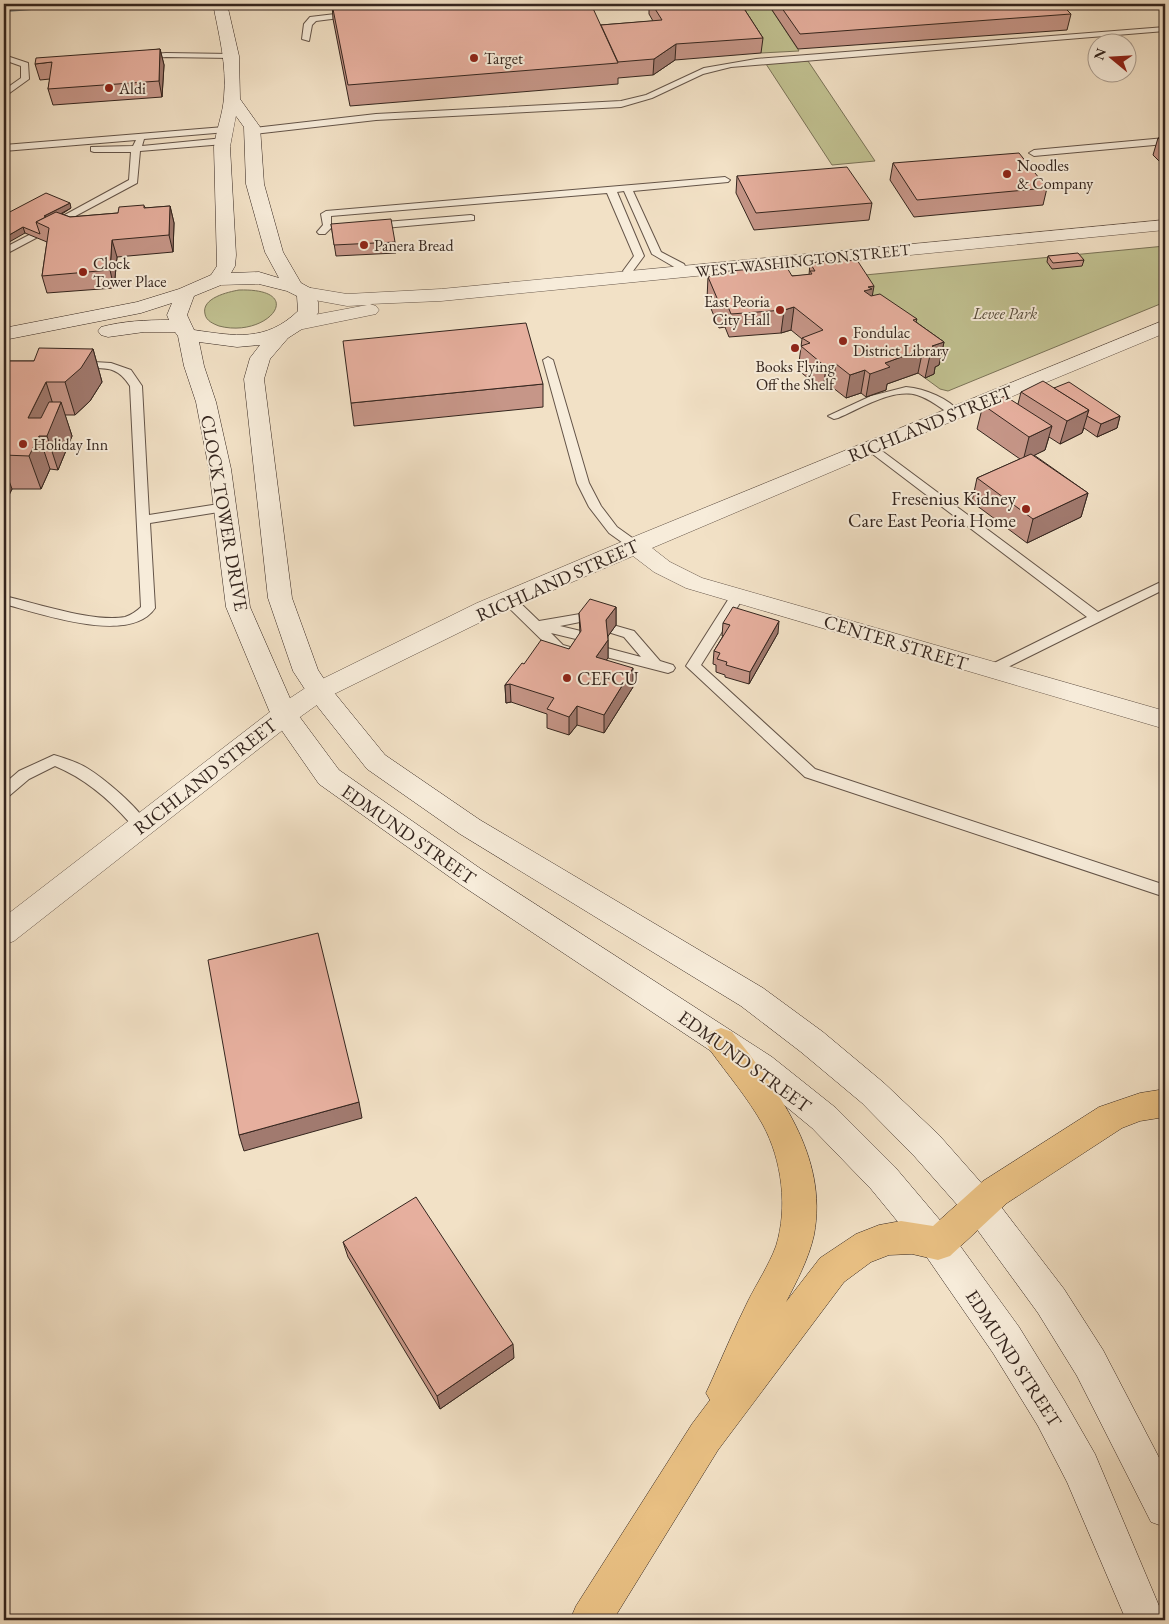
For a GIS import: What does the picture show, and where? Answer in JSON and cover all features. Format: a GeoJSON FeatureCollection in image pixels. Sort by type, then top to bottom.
{"type":"FeatureCollection","features":[{"type":"Feature","properties":{"kind":"main road"},"geometry":{"type":"LineString","coordinates":[[4,334],[141,307],[186,293],[218,279],[226,266],[227,255],[223,188],[224,135],[232,99],[231,56],[221,6]]}},
{"type":"Feature","properties":{"kind":"main road"},"geometry":{"type":"LineString","coordinates":[[232,99],[253,130],[255,184],[273,250],[308,302],[308,313],[298,324],[279,336],[260,358],[254,379],[280,598],[306,671],[319,691],[376,762],[470,827],[717,974],[752,997],[812,1042],[873,1093],[927,1146],[980,1206],[1051,1301],[1090,1363],[1165,1508]]}},
{"type":"Feature","properties":{"kind":"main road"},"geometry":{"type":"LineString","coordinates":[[224,135],[237,144],[243,196],[263,244],[273,250]]}},
{"type":"Feature","properties":{"kind":"main road","name":"WEST WASHINGTON STREET"},"geometry":{"type":"LineString","coordinates":[[218,279],[259,278],[300,290],[347,300],[441,295],[631,278],[911,248],[1165,225]]}},
{"type":"Feature","properties":{"kind":"main road","name":"CLOCK TOWER DRIVE"},"geometry":{"type":"LineString","coordinates":[[186,293],[177,315],[184,331],[206,402],[225,507],[238,607],[284,715]]}},
{"type":"Feature","properties":{"kind":"main road","name":"WEST WASHINGTON STREET"},"geometry":{"type":"LineString","coordinates":[[298,324],[441,295]]}},
{"type":"Feature","properties":{"kind":"main road"},"geometry":{"type":"LineString","coordinates":[[4,352],[144,326],[184,331],[240,342],[279,336]]}},
{"type":"Feature","properties":{"kind":"main road","name":"RICHLAND STREET"},"geometry":{"type":"LineString","coordinates":[[4,933],[284,715],[319,691],[486,609],[634,545],[1165,326]]}},
{"type":"Feature","properties":{"kind":"main road","name":"CENTER STREET"},"geometry":{"type":"LineString","coordinates":[[634,545],[662,567],[686,579],[1165,720]]}},
{"type":"Feature","properties":{"kind":"main road","name":"EDMUND STREET"},"geometry":{"type":"LineString","coordinates":[[284,715],[329,777],[471,877],[761,1067],[824,1118],[883,1178],[938,1244],[1006,1340],[1051,1412],[1081,1468],[1146,1620]]}},
{"type":"Feature","properties":{"kind":"main road"},"geometry":{"type":"LineString","coordinates":[[705,1437],[787,1260],[798,1227],[799,1207],[797,1179],[790,1149],[779,1124],[722,1041]]}},
{"type":"Feature","properties":{"kind":"main road"},"geometry":{"type":"LineString","coordinates":[[590,1620],[705,1437],[832,1270],[851,1254],[868,1246],[902,1237],[911,1237],[938,1244],[1000,1189],[1111,1117],[1140,1107],[1165,1103]]}},
{"type":"Feature","properties":{"kind":"lane"},"geometry":{"type":"LineString","coordinates":[[306,39],[308,24],[313,19],[366,13]]}},
{"type":"Feature","properties":{"kind":"lane"},"geometry":{"type":"LineString","coordinates":[[253,130],[443,112],[524,110],[634,103],[692,75],[716,66],[756,61],[1165,29]]}},
{"type":"Feature","properties":{"kind":"lane"},"geometry":{"type":"LineString","coordinates":[[134,57],[166,55],[231,56]]}},
{"type":"Feature","properties":{"kind":"lane"},"geometry":{"type":"LineString","coordinates":[[4,57],[25,65],[25,79],[4,94]]}},
{"type":"Feature","properties":{"kind":"lane"},"geometry":{"type":"LineString","coordinates":[[83,146],[141,137],[224,135]]}},
{"type":"Feature","properties":{"kind":"lane"},"geometry":{"type":"LineString","coordinates":[[4,148],[83,146],[136,150],[224,135]]}},
{"type":"Feature","properties":{"kind":"lane"},"geometry":{"type":"LineString","coordinates":[[53,225],[134,181],[136,150],[141,137]]}},
{"type":"Feature","properties":{"kind":"lane"},"geometry":{"type":"LineString","coordinates":[[1034,153],[1165,141]]}},
{"type":"Feature","properties":{"kind":"lane"},"geometry":{"type":"LineString","coordinates":[[328,228],[326,214],[725,180]]}},
{"type":"Feature","properties":{"kind":"lane"},"geometry":{"type":"LineString","coordinates":[[627,188],[657,254],[680,266],[683,272]]}},
{"type":"Feature","properties":{"kind":"lane"},"geometry":{"type":"LineString","coordinates":[[611,190],[639,256],[628,271],[631,278]]}},
{"type":"Feature","properties":{"kind":"lane"},"geometry":{"type":"LineString","coordinates":[[359,228],[471,218]]}},
{"type":"Feature","properties":{"kind":"lane"},"geometry":{"type":"LineString","coordinates":[[4,252],[33,236]]}},
{"type":"Feature","properties":{"kind":"lane"},"geometry":{"type":"LineString","coordinates":[[548,360],[583,483],[595,507],[613,530],[634,545]]}},
{"type":"Feature","properties":{"kind":"lane"},"geometry":{"type":"LineString","coordinates":[[4,600],[102,621],[123,622],[138,617],[148,608],[136,386],[127,372],[111,366],[67,364]]}},
{"type":"Feature","properties":{"kind":"lane"},"geometry":{"type":"LineString","coordinates":[[834,416],[893,392],[906,390],[930,396],[956,413]]}},
{"type":"Feature","properties":{"kind":"lane"},"geometry":{"type":"LineString","coordinates":[[870,447],[1096,618]]}},
{"type":"Feature","properties":{"kind":"lane"},"geometry":{"type":"LineString","coordinates":[[143,520],[225,507]]}},
{"type":"Feature","properties":{"kind":"lane"},"geometry":{"type":"LineString","coordinates":[[990,670],[1165,584]]}},
{"type":"Feature","properties":{"kind":"lane"},"geometry":{"type":"LineString","coordinates":[[738,595],[693,666],[810,773],[1165,891]]}},
{"type":"Feature","properties":{"kind":"lane"},"geometry":{"type":"LineString","coordinates":[[509,600],[537,626],[551,654],[581,640],[537,626]]}},
{"type":"Feature","properties":{"kind":"lane"},"geometry":{"type":"LineString","coordinates":[[654,663],[620,667],[608,645],[627,650],[668,668]]}},
{"type":"Feature","properties":{"kind":"lane"},"geometry":{"type":"LineString","coordinates":[[629,673],[654,663]]}},
{"type":"Feature","properties":{"kind":"lane"},"geometry":{"type":"LineString","coordinates":[[4,792],[24,775],[54,760],[81,771],[122,804],[141,826]]}},
{"type":"Feature","properties":{"kind":"green space"},"geometry":{"type":"Polygon","coordinates":[[[730,4],[768,4],[799,51],[761,53],[730,4]]]}},
{"type":"Feature","properties":{"kind":"green space"},"geometry":{"type":"Polygon","coordinates":[[[808,61],[875,161],[832,165],[766,64],[808,61]]]}},
{"type":"Feature","properties":{"kind":"green space","name":"Levee Park"},"geometry":{"type":"Polygon","coordinates":[[[1165,246],[1165,302],[948,391],[940,389],[925,378],[878,310],[865,275],[1165,246]]]}},
{"type":"Feature","properties":{"kind":"green space"},"geometry":{"type":"Polygon","coordinates":[[[239,290],[260,292],[272,297],[276,304],[274,312],[265,320],[253,326],[237,328],[219,326],[209,320],[205,314],[205,308],[211,300],[228,292],[239,290]]]}},
{"type":"Feature","properties":{"kind":"building","name":"Target"},"geometry":{"type":"Polygon","coordinates":[[[332,4],[591,4],[618,63],[348,85],[332,4]]]}},
{"type":"Feature","properties":{"kind":"building"},"geometry":{"type":"Polygon","coordinates":[[[652,4],[741,4],[763,38],[676,44],[654,59],[618,62],[601,25],[662,20],[652,4]]]}},
{"type":"Feature","properties":{"kind":"building"},"geometry":{"type":"Polygon","coordinates":[[[779,4],[1061,4],[1071,14],[800,34],[779,4]]]}},
{"type":"Feature","properties":{"kind":"building"},"geometry":{"type":"Polygon","coordinates":[[[160,49],[159,81],[48,89],[52,62],[35,64],[36,58],[160,49]]]}},
{"type":"Feature","properties":{"kind":"building"},"geometry":{"type":"Polygon","coordinates":[[[1158,138],[1165,138],[1165,145],[1158,138]]]}},
{"type":"Feature","properties":{"kind":"building"},"geometry":{"type":"Polygon","coordinates":[[[1019,153],[1047,188],[917,200],[893,163],[1019,153]]]}},
{"type":"Feature","properties":{"kind":"building"},"geometry":{"type":"Polygon","coordinates":[[[847,167],[872,203],[756,213],[737,176],[847,167]]]}},
{"type":"Feature","properties":{"kind":"building"},"geometry":{"type":"Polygon","coordinates":[[[46,193],[70,203],[36,222],[40,234],[23,227],[4,238],[4,215],[46,193]]]}},
{"type":"Feature","properties":{"kind":"building"},"geometry":{"type":"Polygon","coordinates":[[[144,205],[144,208],[170,206],[169,235],[112,240],[110,270],[42,276],[49,228],[36,222],[56,212],[70,217],[118,213],[119,207],[144,205]]]}},
{"type":"Feature","properties":{"kind":"building"},"geometry":{"type":"Polygon","coordinates":[[[391,219],[395,242],[334,245],[331,224],[391,219]]]}},
{"type":"Feature","properties":{"kind":"building"},"geometry":{"type":"Polygon","coordinates":[[[1078,253],[1084,260],[1053,263],[1048,256],[1078,253]]]}},
{"type":"Feature","properties":{"kind":"building"},"geometry":{"type":"Polygon","coordinates":[[[845,259],[846,261],[857,260],[874,286],[868,287],[872,289],[864,291],[871,296],[880,294],[917,319],[913,320],[944,342],[932,346],[939,351],[930,354],[923,349],[885,363],[890,367],[870,374],[865,370],[850,375],[836,364],[826,367],[801,346],[810,343],[802,338],[823,330],[794,307],[784,310],[731,314],[727,304],[720,305],[708,277],[720,275],[719,272],[786,266],[792,276],[812,274],[810,271],[815,271],[810,263],[845,259]]]}},
{"type":"Feature","properties":{"kind":"building"},"geometry":{"type":"Polygon","coordinates":[[[526,323],[543,384],[351,403],[343,341],[526,323]]]}},
{"type":"Feature","properties":{"kind":"building"},"geometry":{"type":"Polygon","coordinates":[[[39,348],[93,349],[81,368],[65,382],[46,382],[28,418],[41,418],[49,402],[61,402],[47,436],[39,436],[29,456],[4,455],[4,361],[34,361],[39,348]]]}},
{"type":"Feature","properties":{"kind":"building"},"geometry":{"type":"Polygon","coordinates":[[[1043,381],[1089,410],[1067,421],[1021,392],[1043,381]]]}},
{"type":"Feature","properties":{"kind":"building"},"geometry":{"type":"Polygon","coordinates":[[[1069,382],[1120,416],[1101,424],[1087,416],[1089,410],[1054,388],[1069,382]]]}},
{"type":"Feature","properties":{"kind":"building"},"geometry":{"type":"Polygon","coordinates":[[[1005,396],[1052,426],[1029,437],[983,405],[1005,396]]]}},
{"type":"Feature","properties":{"kind":"building"},"geometry":{"type":"Polygon","coordinates":[[[1031,454],[1088,493],[1033,519],[977,478],[1031,454]]]}},
{"type":"Feature","properties":{"kind":"building","name":"CEFCU"},"geometry":{"type":"Polygon","coordinates":[[[590,599],[616,607],[606,620],[608,640],[596,657],[633,668],[604,715],[577,706],[569,717],[547,709],[554,698],[510,684],[505,685],[522,663],[524,664],[541,640],[569,649],[581,631],[579,613],[590,599]]]}},
{"type":"Feature","properties":{"kind":"building"},"geometry":{"type":"Polygon","coordinates":[[[733,607],[779,621],[750,672],[726,665],[727,662],[717,659],[720,653],[714,651],[730,625],[723,623],[733,607]]]}},
{"type":"Feature","properties":{"kind":"building"},"geometry":{"type":"Polygon","coordinates":[[[318,933],[359,1102],[239,1135],[208,960],[318,933]]]}},
{"type":"Feature","properties":{"kind":"building"},"geometry":{"type":"Polygon","coordinates":[[[416,1197],[513,1344],[437,1396],[343,1242],[416,1197]]]}},
{"type":"Feature","properties":{"kind":"waterway"},"geometry":{"type":"LineString","coordinates":[[4,10],[77,4]]}},
{"type":"Feature","properties":{"kind":"place","name":"Target"},"geometry":{"type":"Point","coordinates":[474,58]}},
{"type":"Feature","properties":{"kind":"place","name":"Aldi"},"geometry":{"type":"Point","coordinates":[109,88]}},
{"type":"Feature","properties":{"kind":"place","name":"Noodles & Company"},"geometry":{"type":"Point","coordinates":[1007,174]}},
{"type":"Feature","properties":{"kind":"place","name":"Panera Bread"},"geometry":{"type":"Point","coordinates":[364,245]}},
{"type":"Feature","properties":{"kind":"place","name":"Clock Tower Place"},"geometry":{"type":"Point","coordinates":[83,272]}},
{"type":"Feature","properties":{"kind":"place","name":"East Peoria City Hall"},"geometry":{"type":"Point","coordinates":[780,310]}},
{"type":"Feature","properties":{"kind":"place","name":"Fondulac District Library"},"geometry":{"type":"Point","coordinates":[843,341]}},
{"type":"Feature","properties":{"kind":"place","name":"Books Flying Off the Shelf"},"geometry":{"type":"Point","coordinates":[795,348]}},
{"type":"Feature","properties":{"kind":"place","name":"Holiday Inn"},"geometry":{"type":"Point","coordinates":[23,444]}},
{"type":"Feature","properties":{"kind":"place","name":"Fresenius Kidney Care East Peoria Home"},"geometry":{"type":"Point","coordinates":[1026,509]}},
{"type":"Feature","properties":{"kind":"place","name":"CEFCU"},"geometry":{"type":"Point","coordinates":[567,678]}}]}
